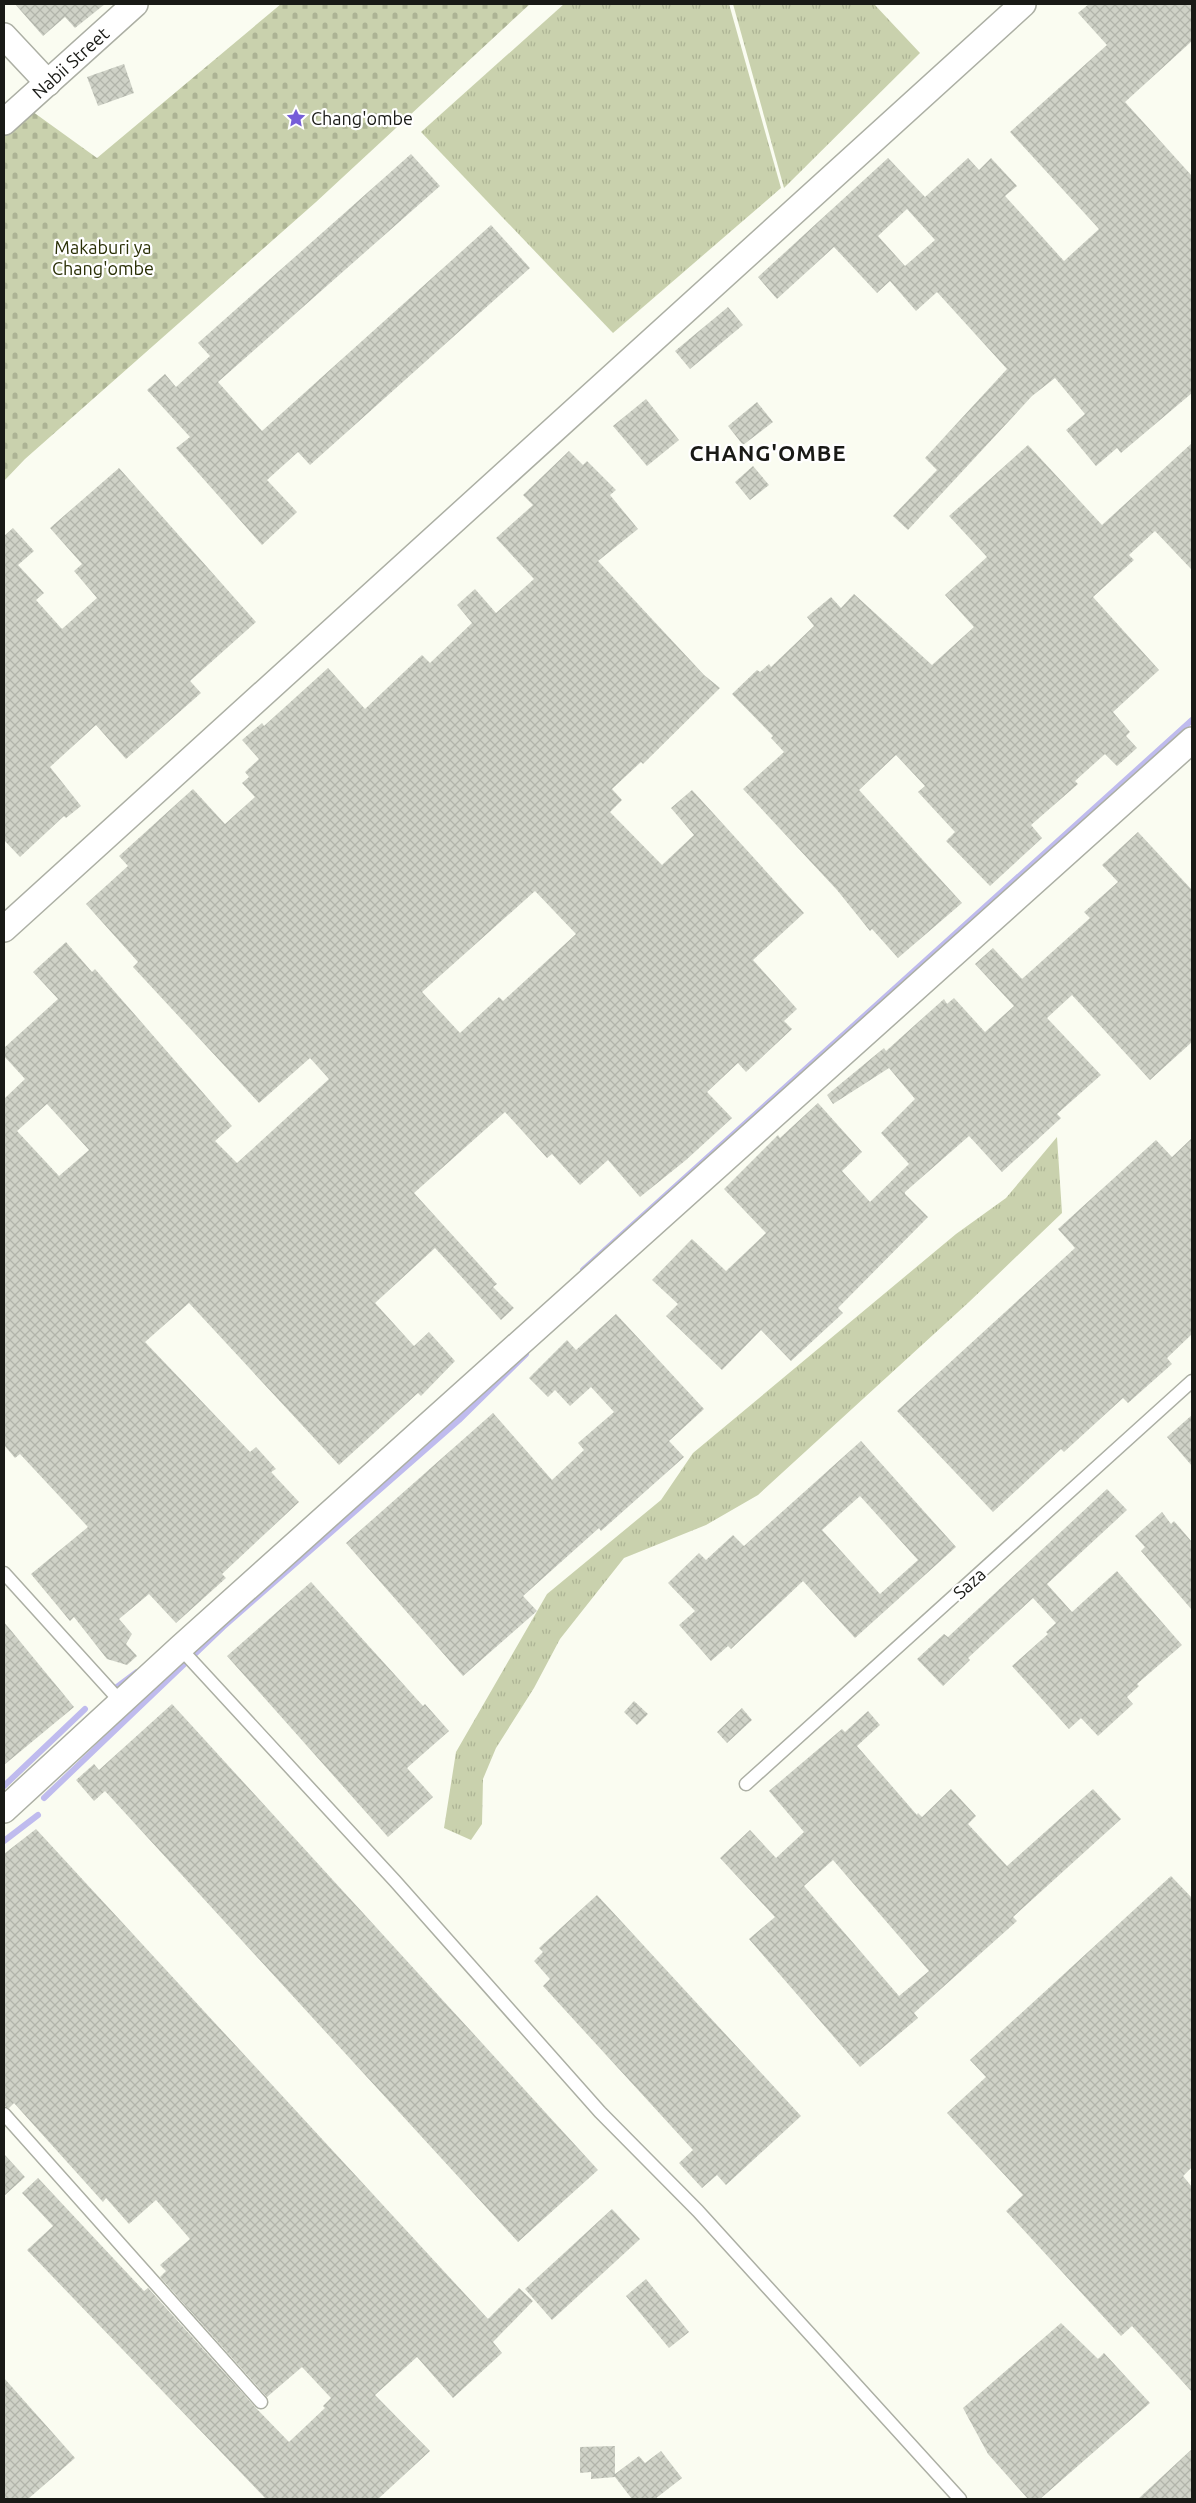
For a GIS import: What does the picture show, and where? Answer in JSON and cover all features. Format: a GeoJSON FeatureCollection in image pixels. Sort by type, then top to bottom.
{"type":"FeatureCollection","features":[{"type":"Feature","properties":{"kind":"street","name":"Nabii Street"},"geometry":{"type":"LineString","coordinates":[[4,122],[135,4]]}},
{"type":"Feature","properties":{"kind":"street"},"geometry":{"type":"LineString","coordinates":[[4,929],[1023,4]]}},
{"type":"Feature","properties":{"kind":"street"},"geometry":{"type":"LineString","coordinates":[[4,36],[48,83]]}},
{"type":"Feature","properties":{"kind":"street"},"geometry":{"type":"LineString","coordinates":[[4,1810],[120,1702],[183,1652],[1192,740]]}},
{"type":"Feature","properties":{"kind":"lane","name":"Saza"},"geometry":{"type":"LineString","coordinates":[[746,1784],[1192,1381]]}},
{"type":"Feature","properties":{"kind":"lane"},"geometry":{"type":"LineString","coordinates":[[4,1573],[120,1702]]}},
{"type":"Feature","properties":{"kind":"lane"},"geometry":{"type":"LineString","coordinates":[[183,1652],[400,1886],[600,2112],[698,2211],[959,2499]]}},
{"type":"Feature","properties":{"kind":"lane"},"geometry":{"type":"LineString","coordinates":[[4,2114],[260,2402]]}},
{"type":"Feature","properties":{"kind":"green space","name":"Makaburi ya Chang'ombe"},"geometry":{"type":"Polygon","coordinates":[[[281,4],[530,4],[316,202],[25,459],[4,481],[4,123],[22,104],[97,158],[281,4]]]}},
{"type":"Feature","properties":{"kind":"green space"},"geometry":{"type":"Polygon","coordinates":[[[564,4],[729,4],[781,188],[613,333],[421,132],[564,4]]]}},
{"type":"Feature","properties":{"kind":"green space"},"geometry":{"type":"Polygon","coordinates":[[[733,4],[874,4],[920,53],[784,188],[733,4]]]}},
{"type":"Feature","properties":{"kind":"green space"},"geometry":{"type":"Polygon","coordinates":[[[1057,1137],[1062,1213],[969,1302],[758,1495],[706,1525],[624,1558],[560,1639],[534,1688],[496,1748],[483,1779],[482,1824],[471,1840],[444,1828],[456,1752],[547,1594],[661,1500],[693,1453],[956,1234],[1006,1198],[1057,1137]]]}},
{"type":"Feature","properties":{"kind":"building"},"geometry":{"type":"Polygon","coordinates":[[[15,4],[105,4],[75,28],[65,17],[43,36],[15,4]]]}},
{"type":"Feature","properties":{"kind":"building"},"geometry":{"type":"Polygon","coordinates":[[[1089,4],[1192,4],[1192,41],[1125,102],[1192,176],[1192,393],[1121,453],[1117,448],[1096,466],[1066,430],[1085,414],[1055,378],[1032,396],[908,530],[893,516],[937,470],[925,458],[1007,369],[937,292],[916,311],[890,281],[877,293],[834,247],[777,299],[758,277],[888,158],[925,197],[968,158],[979,170],[991,158],[1017,186],[1005,196],[1064,261],[1099,229],[1010,132],[1107,45],[1078,13],[1089,4]],[[907,209],[878,236],[905,266],[935,240],[907,209]]]}},
{"type":"Feature","properties":{"kind":"building"},"geometry":{"type":"Polygon","coordinates":[[[124,64],[134,93],[98,106],[87,77],[124,64]]]}},
{"type":"Feature","properties":{"kind":"building"},"geometry":{"type":"Polygon","coordinates":[[[411,154],[440,186],[218,382],[262,431],[491,225],[530,268],[310,465],[298,452],[267,480],[297,512],[262,545],[176,448],[190,437],[147,390],[165,374],[176,387],[210,356],[198,343],[411,154]]]}},
{"type":"Feature","properties":{"kind":"building"},"geometry":{"type":"Polygon","coordinates":[[[728,307],[743,325],[690,369],[675,351],[728,307]]]}},
{"type":"Feature","properties":{"kind":"building"},"geometry":{"type":"Polygon","coordinates":[[[646,399],[679,440],[647,466],[613,426],[646,399]]]}},
{"type":"Feature","properties":{"kind":"building"},"geometry":{"type":"Polygon","coordinates":[[[757,402],[773,422],[743,445],[728,426],[757,402]]]}},
{"type":"Feature","properties":{"kind":"building"},"geometry":{"type":"Polygon","coordinates":[[[1192,443],[1192,570],[1155,531],[1129,555],[1134,560],[1093,597],[1159,670],[1113,712],[1130,732],[1126,736],[1137,748],[1117,766],[1105,754],[1075,781],[1078,784],[1031,825],[1042,838],[990,886],[946,841],[955,832],[918,792],[925,786],[896,755],[859,790],[962,903],[898,958],[872,929],[870,931],[837,890],[743,789],[784,752],[771,738],[773,736],[732,694],[757,670],[760,672],[769,664],[771,667],[814,626],[807,617],[831,597],[841,608],[854,594],[932,665],[974,627],[945,595],[987,557],[949,516],[1028,445],[1102,525],[1192,443]]]}},
{"type":"Feature","properties":{"kind":"building"},"geometry":{"type":"Polygon","coordinates":[[[569,451],[583,465],[587,461],[616,490],[610,495],[638,529],[598,561],[704,675],[720,688],[643,764],[641,762],[612,789],[622,800],[610,812],[662,865],[694,835],[671,808],[692,790],[804,913],[753,960],[797,1009],[784,1021],[792,1029],[746,1072],[738,1063],[707,1092],[732,1118],[686,1160],[640,1197],[608,1160],[580,1185],[552,1154],[547,1158],[505,1112],[414,1193],[497,1284],[493,1287],[514,1308],[501,1320],[435,1248],[375,1303],[414,1346],[429,1332],[455,1361],[421,1396],[418,1393],[339,1465],[189,1303],[145,1342],[250,1452],[256,1447],[276,1469],[271,1472],[299,1502],[222,1574],[226,1578],[176,1623],[149,1594],[119,1619],[132,1634],[126,1644],[137,1656],[127,1665],[107,1659],[74,1617],[70,1621],[31,1574],[88,1527],[20,1454],[15,1458],[4,1445],[4,1099],[25,1079],[4,1056],[4,1048],[58,999],[33,972],[66,942],[92,972],[95,969],[232,1126],[215,1141],[237,1163],[329,1079],[310,1058],[259,1103],[133,967],[138,962],[86,904],[128,866],[119,856],[193,789],[225,824],[255,797],[242,783],[249,777],[245,772],[259,759],[242,740],[262,723],[264,726],[328,668],[365,709],[422,655],[430,663],[472,623],[457,605],[475,589],[496,613],[534,579],[496,538],[533,505],[523,495],[569,451]],[[535,891],[422,992],[460,1033],[499,997],[503,1001],[576,934],[535,891]],[[47,1104],[17,1131],[59,1176],[89,1150],[47,1104]]]}},
{"type":"Feature","properties":{"kind":"building"},"geometry":{"type":"Polygon","coordinates":[[[753,466],[769,485],[750,500],[735,482],[753,466]]]}},
{"type":"Feature","properties":{"kind":"building"},"geometry":{"type":"Polygon","coordinates":[[[119,468],[256,622],[190,681],[201,693],[126,759],[96,725],[50,767],[81,806],[66,818],[64,816],[20,857],[4,840],[4,536],[13,528],[34,551],[18,565],[44,593],[36,600],[62,629],[97,598],[74,571],[82,564],[50,528],[119,468]]]}},
{"type":"Feature","properties":{"kind":"building"},"geometry":{"type":"Polygon","coordinates":[[[1138,832],[1192,890],[1192,1042],[1150,1080],[1072,995],[1047,1018],[1101,1075],[1057,1114],[1061,1118],[1002,1172],[969,1136],[905,1192],[928,1217],[838,1308],[843,1313],[791,1361],[761,1330],[722,1370],[666,1316],[678,1304],[652,1280],[692,1239],[726,1271],[766,1233],[724,1189],[778,1135],[780,1138],[818,1103],[862,1152],[842,1171],[870,1202],[909,1164],[881,1133],[915,1099],[889,1068],[833,1104],[827,1095],[884,1048],[886,1051],[944,999],[947,1004],[954,998],[985,1032],[1014,1006],[975,964],[993,948],[1022,979],[1090,918],[1084,912],[1118,882],[1102,865],[1138,832]]]}},
{"type":"Feature","properties":{"kind":"building"},"geometry":{"type":"Polygon","coordinates":[[[1192,1138],[1192,1334],[1167,1358],[1172,1364],[1128,1403],[1123,1398],[1064,1452],[1061,1449],[993,1512],[897,1411],[1075,1248],[1058,1229],[1156,1140],[1172,1157],[1192,1138]]]}},
{"type":"Feature","properties":{"kind":"building"},"geometry":{"type":"Polygon","coordinates":[[[616,1314],[704,1409],[669,1441],[684,1457],[601,1531],[599,1528],[523,1596],[537,1611],[463,1676],[346,1543],[493,1413],[552,1480],[584,1450],[578,1443],[614,1412],[591,1387],[570,1406],[555,1390],[548,1397],[529,1378],[567,1340],[576,1350],[616,1314]]]}},
{"type":"Feature","properties":{"kind":"building"},"geometry":{"type":"Polygon","coordinates":[[[1192,1415],[1192,1466],[1167,1437],[1192,1415]]]}},
{"type":"Feature","properties":{"kind":"building"},"geometry":{"type":"Polygon","coordinates":[[[861,1441],[956,1547],[855,1638],[803,1581],[731,1649],[728,1646],[711,1661],[679,1625],[695,1611],[668,1583],[699,1553],[706,1560],[733,1535],[744,1546],[861,1441]],[[860,1496],[822,1530],[880,1594],[918,1560],[860,1496]]]}},
{"type":"Feature","properties":{"kind":"building"},"geometry":{"type":"Polygon","coordinates":[[[1107,1489],[1127,1510],[1047,1584],[1072,1612],[1117,1571],[1182,1645],[1137,1684],[1139,1686],[1127,1697],[1133,1704],[1098,1736],[1081,1718],[1069,1729],[1012,1666],[1048,1634],[1046,1632],[1056,1623],[1033,1598],[968,1658],[970,1660],[943,1686],[917,1659],[944,1634],[948,1637],[1107,1489]]]}},
{"type":"Feature","properties":{"kind":"building"},"geometry":{"type":"Polygon","coordinates":[[[1162,1512],[1171,1524],[1174,1521],[1192,1542],[1192,1610],[1141,1551],[1145,1547],[1135,1536],[1162,1512]]]}},
{"type":"Feature","properties":{"kind":"building"},"geometry":{"type":"Polygon","coordinates":[[[311,1582],[423,1706],[425,1704],[449,1731],[407,1768],[433,1797],[388,1837],[227,1656],[311,1582]]]}},
{"type":"Feature","properties":{"kind":"building"},"geometry":{"type":"Polygon","coordinates":[[[4,1622],[74,1707],[4,1765],[4,1622]]]}},
{"type":"Feature","properties":{"kind":"building"},"geometry":{"type":"Polygon","coordinates":[[[634,1701],[648,1714],[637,1725],[624,1712],[634,1701]]]}},
{"type":"Feature","properties":{"kind":"building"},"geometry":{"type":"Polygon","coordinates":[[[172,1704],[598,2170],[518,2242],[105,1791],[94,1801],[76,1780],[94,1764],[99,1770],[172,1704]]]}},
{"type":"Feature","properties":{"kind":"building"},"geometry":{"type":"Polygon","coordinates":[[[742,1708],[752,1720],[727,1743],[717,1732],[742,1708]]]}},
{"type":"Feature","properties":{"kind":"building"},"geometry":{"type":"Polygon","coordinates":[[[868,1711],[880,1725],[857,1746],[917,1815],[918,1813],[922,1817],[951,1789],[976,1816],[968,1824],[1007,1866],[1093,1789],[1121,1819],[1013,1917],[1017,1921],[914,2013],[918,2018],[860,2067],[749,1939],[775,1917],[720,1858],[750,1830],[776,1858],[804,1832],[769,1791],[842,1729],[845,1732],[868,1711]],[[833,1860],[804,1886],[899,1996],[929,1971],[833,1860]]]}},
{"type":"Feature","properties":{"kind":"building"},"geometry":{"type":"Polygon","coordinates":[[[36,1829],[488,2319],[519,2288],[533,2301],[493,2342],[502,2353],[453,2398],[417,2357],[375,2395],[430,2451],[378,2499],[266,2499],[27,2250],[53,2226],[22,2193],[38,2178],[144,2291],[148,2288],[289,2442],[325,2408],[323,2406],[331,2398],[302,2367],[267,2397],[160,2277],[166,2271],[160,2265],[190,2239],[156,2200],[129,2224],[106,2198],[103,2202],[14,2103],[9,2108],[4,2106],[4,1854],[36,1829]]]}},
{"type":"Feature","properties":{"kind":"building"},"geometry":{"type":"Polygon","coordinates":[[[1171,1876],[1192,1898],[1192,2167],[1183,2176],[1192,2187],[1192,2392],[1132,2326],[1121,2336],[1006,2211],[1023,2195],[947,2113],[986,2077],[970,2060],[1171,1876]]]}},
{"type":"Feature","properties":{"kind":"building"},"geometry":{"type":"Polygon","coordinates":[[[597,1895],[801,2116],[726,2185],[717,2175],[702,2188],[679,2163],[693,2150],[543,1986],[550,1979],[534,1961],[543,1952],[539,1948],[597,1895]]]}},
{"type":"Feature","properties":{"kind":"building"},"geometry":{"type":"Polygon","coordinates":[[[4,2154],[25,2177],[4,2196],[4,2154]]]}},
{"type":"Feature","properties":{"kind":"building"},"geometry":{"type":"Polygon","coordinates":[[[612,2209],[640,2239],[552,2320],[525,2289],[612,2209]]]}},
{"type":"Feature","properties":{"kind":"building"},"geometry":{"type":"Polygon","coordinates":[[[646,2279],[689,2332],[669,2348],[626,2296],[646,2279]]]}},
{"type":"Feature","properties":{"kind":"building"},"geometry":{"type":"Polygon","coordinates":[[[1061,2323],[1098,2359],[1104,2353],[1150,2403],[1040,2499],[1028,2499],[988,2454],[963,2408],[1061,2323]]]}},
{"type":"Feature","properties":{"kind":"building"},"geometry":{"type":"Polygon","coordinates":[[[4,2378],[75,2458],[28,2499],[4,2499],[4,2378]]]}},
{"type":"Feature","properties":{"kind":"building"},"geometry":{"type":"Polygon","coordinates":[[[615,2446],[615,2474],[639,2456],[645,2463],[661,2451],[682,2478],[655,2499],[632,2499],[615,2477],[591,2479],[591,2472],[580,2473],[580,2447],[615,2446]]]}},
{"type":"Feature","properties":{"kind":"building"},"geometry":{"type":"Polygon","coordinates":[[[1192,2449],[1192,2499],[1138,2499],[1192,2449]]]}},
{"type":"Feature","properties":{"kind":"waterway"},"geometry":{"type":"LineString","coordinates":[[583,1270],[1192,720]]}},
{"type":"Feature","properties":{"kind":"waterway"},"geometry":{"type":"LineString","coordinates":[[44,1798],[223,1627],[459,1420],[526,1354]]}},
{"type":"Feature","properties":{"kind":"waterway"},"geometry":{"type":"LineString","coordinates":[[117,1687],[137,1672]]}},
{"type":"Feature","properties":{"kind":"waterway"},"geometry":{"type":"LineString","coordinates":[[4,1786],[85,1709]]}},
{"type":"Feature","properties":{"kind":"waterway"},"geometry":{"type":"LineString","coordinates":[[4,1841],[38,1815]]}},
{"type":"Feature","properties":{"kind":"place","name":"Chang'ombe"},"geometry":{"type":"Point","coordinates":[296,118]}},
{"type":"Feature","properties":{"kind":"district","name":"CHANG'OMBE"},"geometry":{"type":"Point","coordinates":[768,452]}}]}
